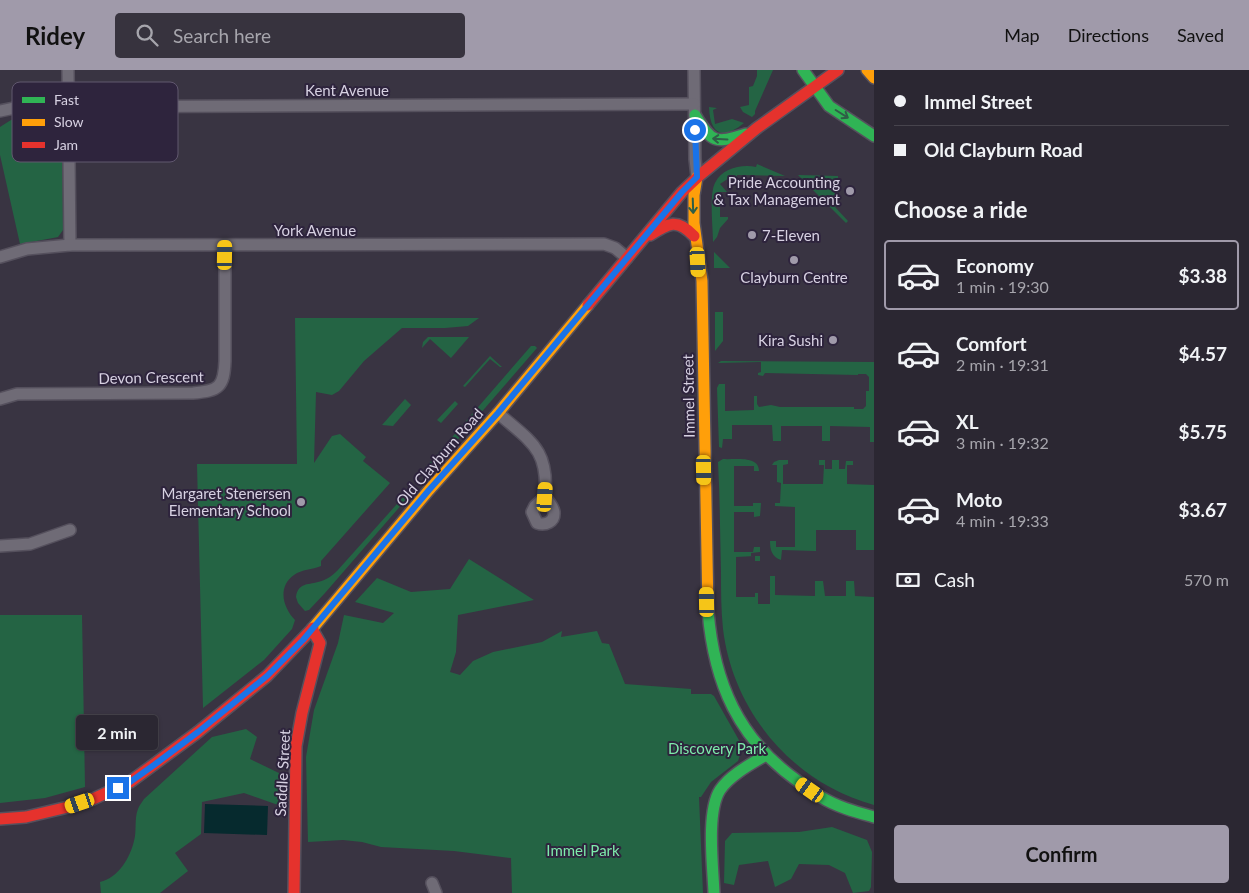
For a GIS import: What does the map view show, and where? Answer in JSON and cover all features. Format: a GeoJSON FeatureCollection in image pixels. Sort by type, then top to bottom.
{"type":"FeatureCollection","features":[{"type":"Feature","properties":{"kind":"main road"},"geometry":{"type":"LineString","coordinates":[[803,70],[830,106],[874,136]]}},
{"type":"Feature","properties":{"kind":"main road","name":"Old Clayburn Road"},"geometry":{"type":"LineString","coordinates":[[0,819],[26,817],[68,808],[130,782],[267,676],[312,629],[429,490],[498,413],[682,192],[697,177],[755,131],[838,70]]}},
{"type":"Feature","properties":{"kind":"main road"},"geometry":{"type":"LineString","coordinates":[[867,70],[874,78]]}},
{"type":"Feature","properties":{"kind":"main road"},"geometry":{"type":"LineString","coordinates":[[694,110],[706,134],[716,140],[728,139],[755,131]]}},
{"type":"Feature","properties":{"kind":"main road","name":"Immel Street"},"geometry":{"type":"LineString","coordinates":[[697,177],[693,199],[694,236],[702,281],[707,602],[712,653],[723,689],[745,727],[766,754],[786,773],[822,798],[874,818]]}},
{"type":"Feature","properties":{"kind":"main road","name":"Immel Street"},"geometry":{"type":"LineString","coordinates":[[697,177],[703,198],[704,229],[707,247],[707,273],[702,281]]}},
{"type":"Feature","properties":{"kind":"main road"},"geometry":{"type":"LineString","coordinates":[[640,241],[666,224],[674,223],[681,224],[694,236]]}},
{"type":"Feature","properties":{"kind":"main road","name":"Saddle Street"},"geometry":{"type":"LineString","coordinates":[[294,893],[296,746],[302,713],[320,643],[312,629]]}},
{"type":"Feature","properties":{"kind":"main road"},"geometry":{"type":"LineString","coordinates":[[714,893],[712,810],[716,796],[722,788],[766,754]]}},
{"type":"Feature","properties":{"kind":"street","name":"Immel Street"},"geometry":{"type":"LineString","coordinates":[[694,70],[697,177]]}},
{"type":"Feature","properties":{"kind":"street","name":"Kent Avenue"},"geometry":{"type":"LineString","coordinates":[[178,108],[694,110]]}},
{"type":"Feature","properties":{"kind":"street"},"geometry":{"type":"LineString","coordinates":[[69,162],[70,245]]}},
{"type":"Feature","properties":{"kind":"street","name":"York Avenue"},"geometry":{"type":"LineString","coordinates":[[0,257],[27,249],[70,245],[604,244],[615,248],[626,258]]}},
{"type":"Feature","properties":{"kind":"street","name":"Devon Crescent"},"geometry":{"type":"LineString","coordinates":[[0,399],[16,394],[193,393],[210,391],[220,386],[224,376],[225,360],[225,245]]}},
{"type":"Feature","properties":{"kind":"street"},"geometry":{"type":"LineString","coordinates":[[498,413],[536,448],[543,460],[546,473],[545,497]]}},
{"type":"Feature","properties":{"kind":"street"},"geometry":{"type":"LineString","coordinates":[[0,546],[30,544],[70,530]]}},
{"type":"Feature","properties":{"kind":"green space"},"geometry":{"type":"Polygon","coordinates":[[[757,70],[773,70],[755,114],[752,117],[743,112],[740,107],[749,105],[749,87],[753,86],[757,70]]]}},
{"type":"Feature","properties":{"kind":"green space"},"geometry":{"type":"Polygon","coordinates":[[[709,107],[717,108],[713,110],[715,124],[732,119],[744,123],[729,132],[719,132],[712,123],[709,107]]]}},
{"type":"Feature","properties":{"kind":"green space"},"geometry":{"type":"Polygon","coordinates":[[[12,120],[12,162],[62,162],[63,230],[58,237],[20,244],[0,155],[0,127],[12,120]]]}},
{"type":"Feature","properties":{"kind":"green space"},"geometry":{"type":"Polygon","coordinates":[[[757,164],[785,176],[737,175],[737,182],[732,176],[720,184],[727,192],[720,192],[720,217],[728,217],[728,219],[720,228],[713,242],[712,203],[715,183],[722,174],[733,168],[756,167],[757,164]]]}},
{"type":"Feature","properties":{"kind":"green space"},"geometry":{"type":"Polygon","coordinates":[[[798,175],[838,176],[838,203],[835,207],[848,221],[846,223],[798,175]]]}},
{"type":"Feature","properties":{"kind":"green space"},"geometry":{"type":"Polygon","coordinates":[[[714,252],[730,268],[714,268],[714,252]]]}},
{"type":"Feature","properties":{"kind":"green space"},"geometry":{"type":"Polygon","coordinates":[[[715,312],[723,312],[723,341],[715,351],[715,312]]]}},
{"type":"Feature","properties":{"kind":"green space"},"geometry":{"type":"Polygon","coordinates":[[[295,318],[479,318],[468,326],[402,328],[364,361],[339,391],[332,395],[316,392],[314,463],[332,436],[340,434],[366,457],[363,461],[390,483],[321,561],[321,566],[294,575],[285,585],[285,604],[295,620],[292,629],[264,660],[203,708],[197,464],[297,464],[295,318]]]}},
{"type":"Feature","properties":{"kind":"green space"},"geometry":{"type":"Polygon","coordinates":[[[428,337],[469,337],[451,358],[430,339],[422,348],[423,342],[428,337]]]}},
{"type":"Feature","properties":{"kind":"green space"},"geometry":{"type":"Polygon","coordinates":[[[531,346],[537,348],[426,476],[421,473],[531,346]]]}},
{"type":"Feature","properties":{"kind":"green space"},"geometry":{"type":"Polygon","coordinates":[[[490,356],[502,367],[490,359],[465,387],[463,386],[490,356]]]}},
{"type":"Feature","properties":{"kind":"green space"},"geometry":{"type":"Polygon","coordinates":[[[721,361],[874,362],[874,442],[870,442],[870,427],[830,426],[830,441],[822,441],[822,426],[781,426],[781,441],[773,441],[772,425],[732,425],[732,439],[723,439],[722,448],[719,447],[717,388],[719,384],[725,384],[725,411],[754,410],[754,396],[757,396],[759,407],[771,405],[780,407],[854,407],[854,409],[863,409],[866,406],[866,391],[869,391],[869,377],[866,374],[765,373],[763,376],[758,375],[761,372],[761,362],[718,363],[721,361]]]}},
{"type":"Feature","properties":{"kind":"green space"},"geometry":{"type":"Polygon","coordinates":[[[405,399],[411,405],[393,426],[382,425],[405,399]]]}},
{"type":"Feature","properties":{"kind":"green space"},"geometry":{"type":"Polygon","coordinates":[[[455,401],[458,404],[441,423],[437,420],[455,401]]]}},
{"type":"Feature","properties":{"kind":"green space"},"geometry":{"type":"Polygon","coordinates":[[[723,459],[751,460],[758,466],[759,471],[754,471],[754,466],[734,466],[734,506],[753,506],[753,503],[761,503],[760,516],[754,517],[754,512],[734,512],[734,552],[753,552],[754,547],[760,547],[760,552],[751,553],[751,556],[755,556],[736,557],[736,597],[755,597],[755,593],[758,593],[758,604],[770,604],[770,576],[775,576],[775,595],[815,596],[815,581],[823,581],[825,596],[846,596],[846,581],[854,581],[855,596],[874,597],[874,805],[845,795],[818,780],[793,762],[772,740],[754,715],[739,688],[729,659],[722,622],[718,462],[723,459]]]}},
{"type":"Feature","properties":{"kind":"green space"},"geometry":{"type":"Polygon","coordinates":[[[779,460],[788,460],[788,464],[783,465],[783,484],[823,484],[824,465],[819,465],[819,460],[825,460],[825,469],[832,469],[832,460],[839,460],[839,469],[845,469],[846,461],[853,461],[853,465],[847,465],[847,484],[874,485],[874,550],[856,550],[856,530],[816,530],[816,551],[782,550],[781,560],[775,557],[771,550],[770,541],[776,541],[776,547],[795,547],[795,507],[775,506],[775,503],[780,503],[781,483],[777,482],[777,465],[772,465],[779,460]]]}},
{"type":"Feature","properties":{"kind":"green space"},"geometry":{"type":"Polygon","coordinates":[[[414,485],[416,488],[325,593],[309,610],[305,611],[298,603],[296,597],[299,589],[304,585],[329,578],[335,573],[414,485]]]}},
{"type":"Feature","properties":{"kind":"green space"},"geometry":{"type":"Polygon","coordinates":[[[755,556],[760,556],[760,561],[755,561],[755,556]]]}},
{"type":"Feature","properties":{"kind":"green space"},"geometry":{"type":"Polygon","coordinates":[[[469,559],[534,600],[458,615],[456,652],[450,672],[460,675],[473,661],[493,652],[542,642],[562,631],[561,637],[597,631],[602,643],[609,644],[625,684],[691,689],[691,694],[711,694],[714,696],[740,742],[742,749],[738,761],[711,782],[701,797],[699,797],[703,893],[512,893],[511,858],[454,851],[381,847],[343,840],[308,842],[306,757],[314,710],[338,643],[344,615],[383,623],[394,613],[355,602],[377,578],[411,592],[450,589],[469,559]]]}},
{"type":"Feature","properties":{"kind":"green space"},"geometry":{"type":"Polygon","coordinates":[[[0,615],[82,615],[85,787],[45,798],[0,803],[0,615]]]}},
{"type":"Feature","properties":{"kind":"green space"},"geometry":{"type":"Polygon","coordinates":[[[246,729],[257,737],[250,759],[281,774],[281,806],[244,793],[202,802],[201,834],[175,853],[188,871],[160,893],[101,893],[100,882],[118,872],[130,854],[135,837],[137,813],[144,799],[212,737],[246,729]]]}},
{"type":"Feature","properties":{"kind":"green space"},"geometry":{"type":"Polygon","coordinates":[[[832,827],[867,840],[872,852],[871,887],[869,891],[853,893],[845,873],[829,865],[799,864],[791,879],[775,887],[768,861],[739,865],[734,885],[724,883],[725,841],[732,833],[799,832],[832,827]]]}},
{"type":"Feature","properties":{"kind":"shaded area"},"geometry":{"type":"Polygon","coordinates":[[[205,804],[268,806],[267,835],[204,833],[205,804]]]}},
{"type":"Feature","properties":{"kind":"traffic: fast"},"geometry":{"type":"LineString","coordinates":[[803,70],[829,106],[874,136]]}},
{"type":"Feature","properties":{"kind":"traffic: fast"},"geometry":{"type":"LineString","coordinates":[[695,115],[710,136],[715,139],[721,140],[746,134]]}},
{"type":"Feature","properties":{"kind":"traffic: fast"},"geometry":{"type":"LineString","coordinates":[[708,611],[716,662],[723,685],[745,728],[760,747],[778,765],[815,794],[827,801],[874,817]]}},
{"type":"Feature","properties":{"kind":"traffic: fast"},"geometry":{"type":"LineString","coordinates":[[714,893],[711,840],[716,800],[720,790],[729,779],[766,755]]}},
{"type":"Feature","properties":{"kind":"traffic: slow"},"geometry":{"type":"LineString","coordinates":[[867,70],[874,78]]}},
{"type":"Feature","properties":{"kind":"traffic: slow"},"geometry":{"type":"LineString","coordinates":[[697,177],[694,195],[694,223],[702,281],[708,611]]}},
{"type":"Feature","properties":{"kind":"traffic: slow"},"geometry":{"type":"LineString","coordinates":[[313,628],[588,305]]}},
{"type":"Feature","properties":{"kind":"traffic: jam"},"geometry":{"type":"LineString","coordinates":[[588,305],[682,192],[700,175],[757,128],[838,70]]}},
{"type":"Feature","properties":{"kind":"traffic: jam"},"geometry":{"type":"LineString","coordinates":[[650,235],[673,224],[683,227],[694,236]]}},
{"type":"Feature","properties":{"kind":"traffic: jam"},"geometry":{"type":"LineString","coordinates":[[0,819],[26,817],[68,807],[93,799],[130,782],[198,732],[267,676],[313,628]]}},
{"type":"Feature","properties":{"kind":"traffic: jam"},"geometry":{"type":"LineString","coordinates":[[294,893],[296,746],[302,713],[320,643],[312,629]]}},
{"type":"Feature","properties":{"kind":"place","name":"Pride Accounting & Tax Management"},"geometry":{"type":"Point","coordinates":[850,191]}},
{"type":"Feature","properties":{"kind":"place","name":"7-Eleven"},"geometry":{"type":"Point","coordinates":[752,235]}},
{"type":"Feature","properties":{"kind":"place","name":"Clayburn Centre"},"geometry":{"type":"Point","coordinates":[794,260]}},
{"type":"Feature","properties":{"kind":"place","name":"Kira Sushi"},"geometry":{"type":"Point","coordinates":[833,340]}},
{"type":"Feature","properties":{"kind":"place","name":"Margaret Stenersen Elementary School"},"geometry":{"type":"Point","coordinates":[301,502]}},
{"type":"Feature","properties":{"kind":"route"},"geometry":{"type":"LineString","coordinates":[[118,788],[130,782],[198,732],[267,676],[312,629],[429,490],[498,413],[682,192],[697,177],[695,130]]}},
{"type":"Feature","properties":{"kind":"park label","name":"Discovery Park"},"geometry":{"type":"Point","coordinates":[717,748]}},
{"type":"Feature","properties":{"kind":"park label","name":"Immel Park"},"geometry":{"type":"Point","coordinates":[583,850]}}]}
